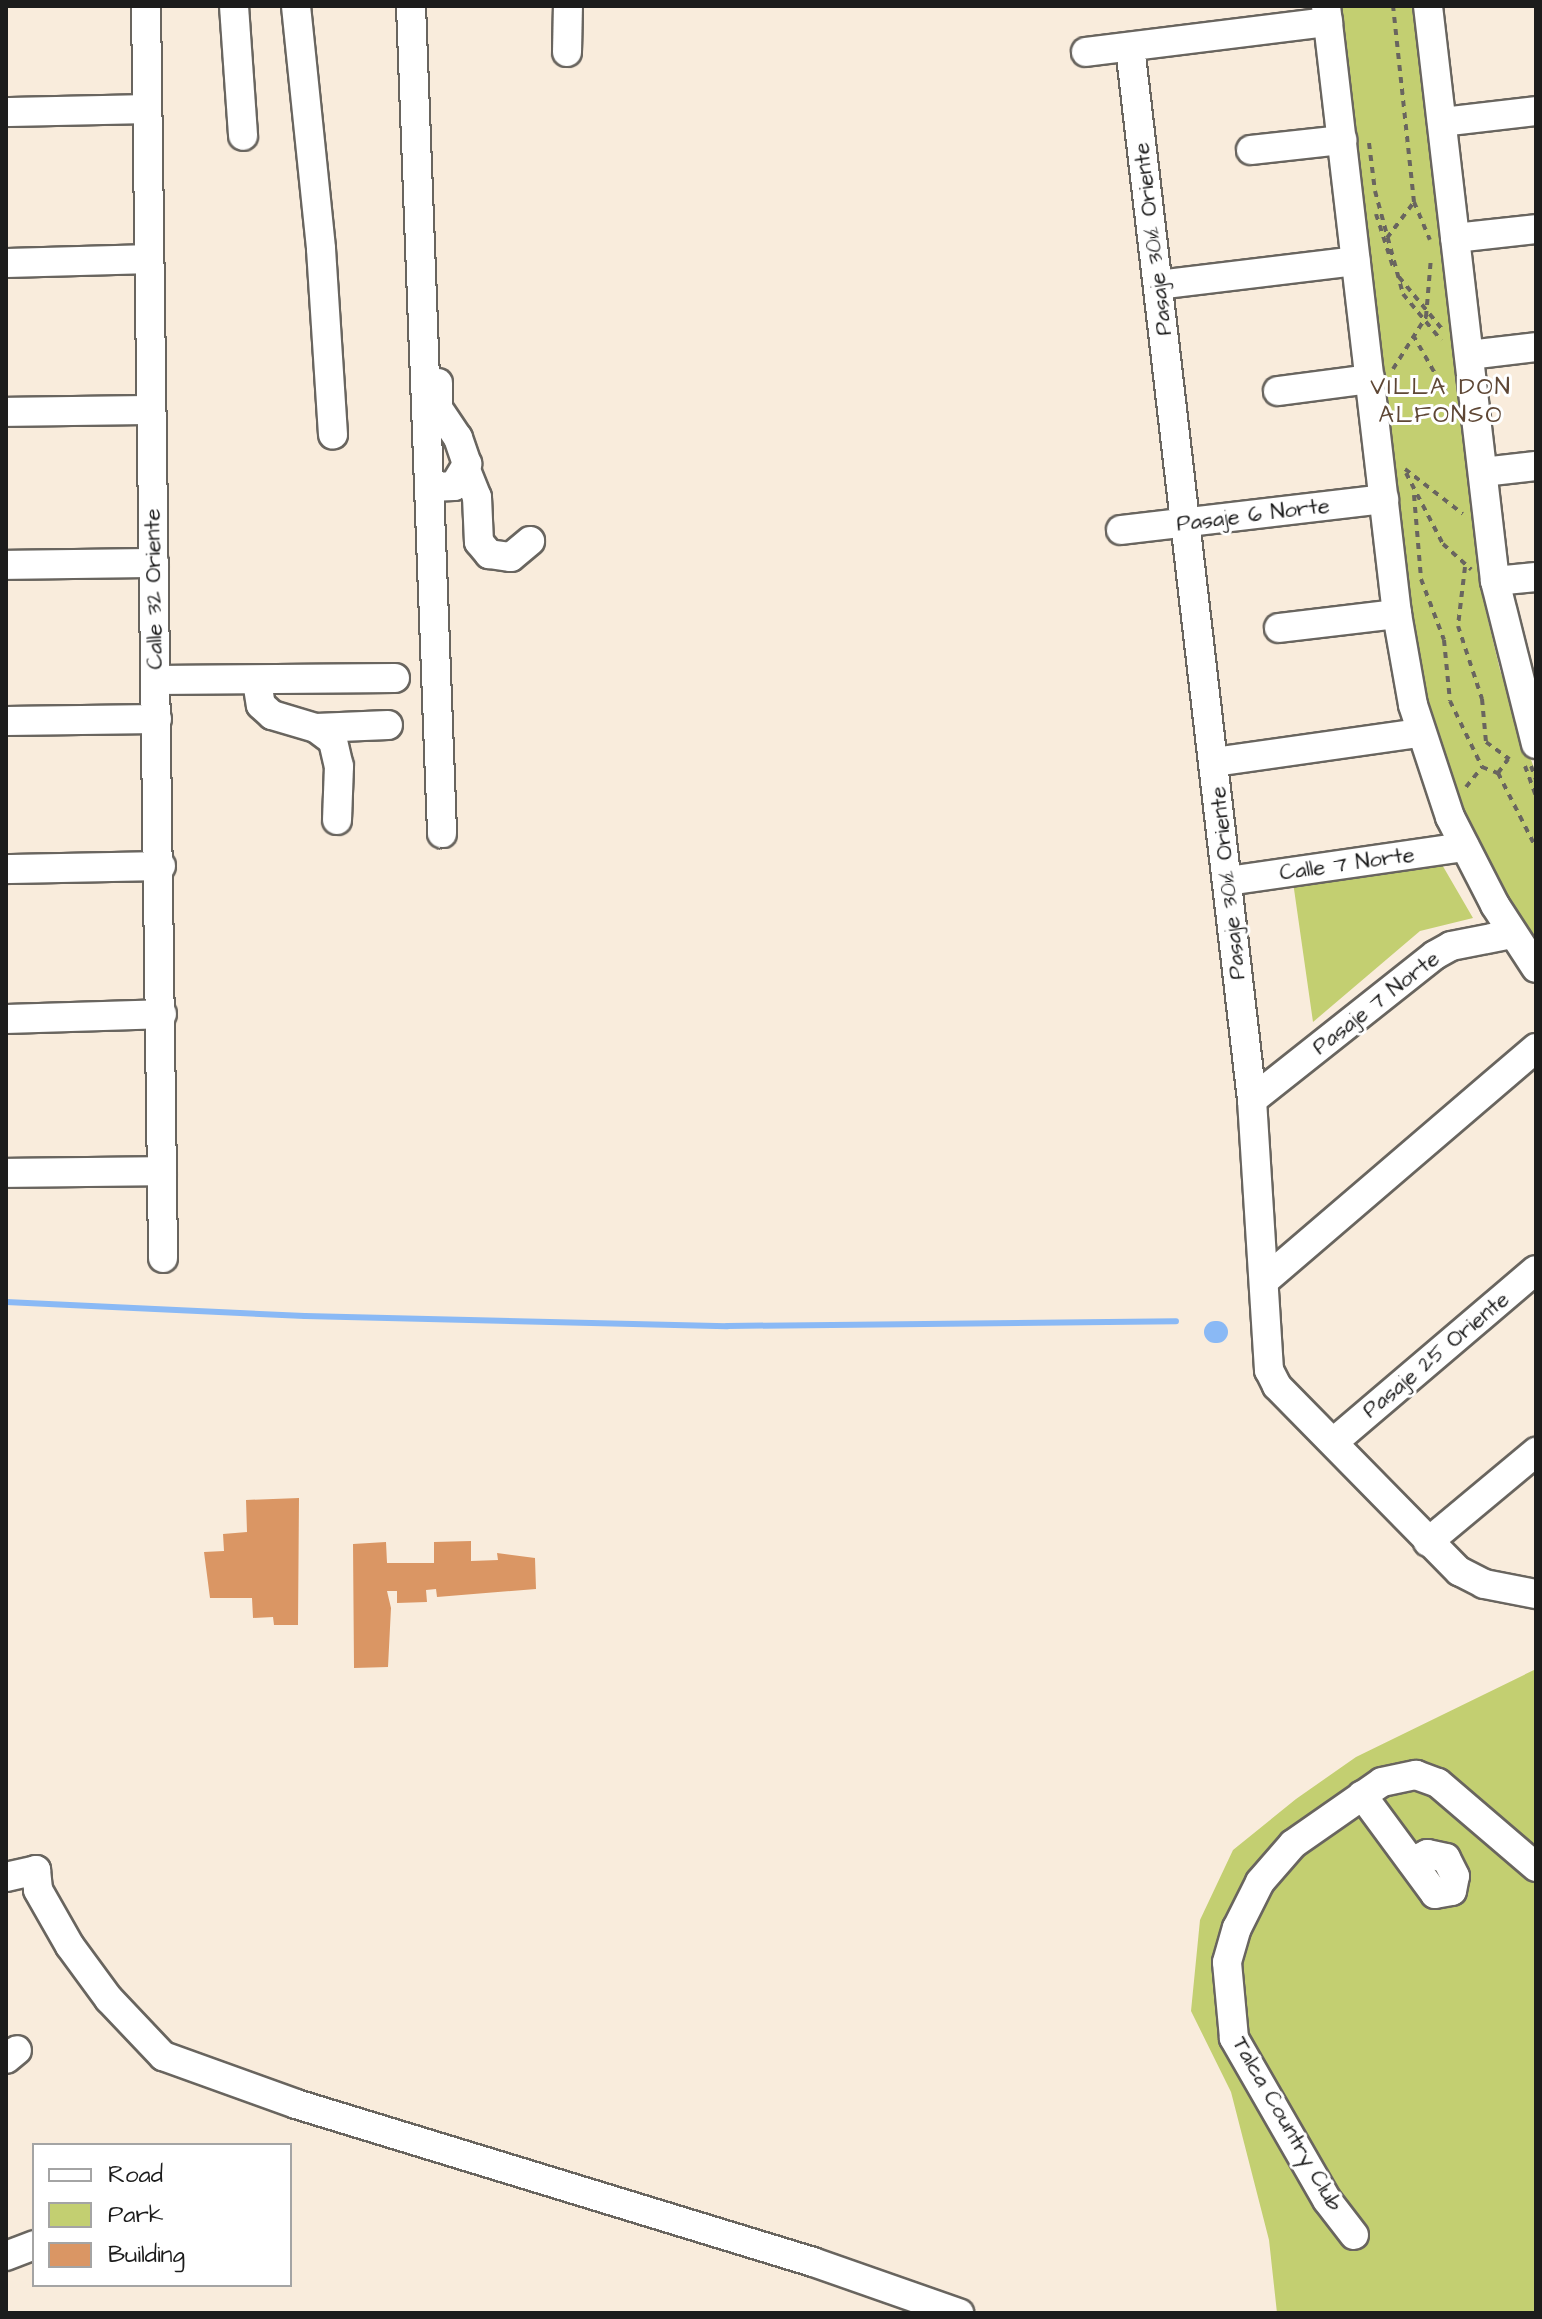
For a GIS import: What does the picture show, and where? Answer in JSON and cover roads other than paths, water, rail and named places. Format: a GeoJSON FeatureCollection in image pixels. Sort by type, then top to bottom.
{"type":"FeatureCollection","features":[{"type":"Feature","properties":{"kind":"street","name":"Calle 32 Oriente"},"geometry":{"type":"LineString","coordinates":[[146,6],[147,259],[161,866],[163,1258]]}},
{"type":"Feature","properties":{"kind":"street"},"geometry":{"type":"LineString","coordinates":[[234,6],[243,136]]}},
{"type":"Feature","properties":{"kind":"street"},"geometry":{"type":"LineString","coordinates":[[296,6],[320,233],[333,435]]}},
{"type":"Feature","properties":{"kind":"street"},"geometry":{"type":"LineString","coordinates":[[411,6],[442,833]]}},
{"type":"Feature","properties":{"kind":"street"},"geometry":{"type":"LineString","coordinates":[[567,52],[568,6]]}},
{"type":"Feature","properties":{"kind":"street"},"geometry":{"type":"LineString","coordinates":[[1428,6],[1455,238],[1458,347],[1483,472],[1483,574],[1528,696],[1531,749]]}},
{"type":"Feature","properties":{"kind":"street"},"geometry":{"type":"LineString","coordinates":[[1086,52],[1327,14],[1357,134],[1356,261],[1382,379],[1384,499],[1397,614],[1419,733],[1465,847],[1512,934],[1536,968]]}},
{"type":"Feature","properties":{"kind":"street","name":"Pasaje 30½ Oriente"},"geometry":{"type":"LineString","coordinates":[[1130,47],[1252,1100],[1269,1370],[1277,1386],[1336,1440],[1428,1542],[1459,1571],[1484,1584],[1533,1594]]}},
{"type":"Feature","properties":{"kind":"street"},"geometry":{"type":"LineString","coordinates":[[6,112],[147,109]]}},
{"type":"Feature","properties":{"kind":"street"},"geometry":{"type":"LineString","coordinates":[[1442,122],[1536,111]]}},
{"type":"Feature","properties":{"kind":"street"},"geometry":{"type":"LineString","coordinates":[[1251,150],[1357,134]]}},
{"type":"Feature","properties":{"kind":"street"},"geometry":{"type":"LineString","coordinates":[[418,192],[432,208],[438,408],[458,438],[477,497],[479,542],[489,554],[511,557],[530,541]]}},
{"type":"Feature","properties":{"kind":"street"},"geometry":{"type":"LineString","coordinates":[[1455,238],[1536,229]]}},
{"type":"Feature","properties":{"kind":"street"},"geometry":{"type":"LineString","coordinates":[[6,263],[147,259]]}},
{"type":"Feature","properties":{"kind":"street"},"geometry":{"type":"LineString","coordinates":[[1158,285],[1356,261]]}},
{"type":"Feature","properties":{"kind":"street"},"geometry":{"type":"LineString","coordinates":[[1458,347],[1536,347]]}},
{"type":"Feature","properties":{"kind":"street"},"geometry":{"type":"LineString","coordinates":[[1278,391],[1382,379]]}},
{"type":"Feature","properties":{"kind":"street"},"geometry":{"type":"LineString","coordinates":[[6,412],[151,410]]}},
{"type":"Feature","properties":{"kind":"street"},"geometry":{"type":"LineString","coordinates":[[1483,472],[1536,466]]}},
{"type":"Feature","properties":{"kind":"street"},"geometry":{"type":"LineString","coordinates":[[429,487],[454,486],[466,470]]}},
{"type":"Feature","properties":{"kind":"street","name":"Pasaje 6 Norte"},"geometry":{"type":"LineString","coordinates":[[1121,530],[1384,499]]}},
{"type":"Feature","properties":{"kind":"street"},"geometry":{"type":"LineString","coordinates":[[6,565],[154,563]]}},
{"type":"Feature","properties":{"kind":"street"},"geometry":{"type":"LineString","coordinates":[[1483,574],[1536,577]]}},
{"type":"Feature","properties":{"kind":"street"},"geometry":{"type":"LineString","coordinates":[[1279,628],[1397,614]]}},
{"type":"Feature","properties":{"kind":"street"},"geometry":{"type":"LineString","coordinates":[[156,680],[395,678]]}},
{"type":"Feature","properties":{"kind":"street"},"geometry":{"type":"LineString","coordinates":[[257,681],[261,705],[272,715],[316,728],[388,725]]}},
{"type":"Feature","properties":{"kind":"street"},"geometry":{"type":"LineString","coordinates":[[6,721],[157,719]]}},
{"type":"Feature","properties":{"kind":"street"},"geometry":{"type":"LineString","coordinates":[[316,728],[333,741],[339,766],[337,820]]}},
{"type":"Feature","properties":{"kind":"street"},"geometry":{"type":"LineString","coordinates":[[1215,762],[1419,733]]}},
{"type":"Feature","properties":{"kind":"street","name":"Calle 7 Norte"},"geometry":{"type":"LineString","coordinates":[[1228,881],[1465,847]]}},
{"type":"Feature","properties":{"kind":"street"},"geometry":{"type":"LineString","coordinates":[[6,869],[161,866]]}},
{"type":"Feature","properties":{"kind":"street","name":"Pasaje 7 Norte"},"geometry":{"type":"LineString","coordinates":[[1252,1100],[1443,950],[1512,934]]}},
{"type":"Feature","properties":{"kind":"street"},"geometry":{"type":"LineString","coordinates":[[6,1019],[162,1014]]}},
{"type":"Feature","properties":{"kind":"street"},"geometry":{"type":"LineString","coordinates":[[1264,1281],[1536,1048]]}},
{"type":"Feature","properties":{"kind":"street"},"geometry":{"type":"LineString","coordinates":[[6,1173],[162,1171]]}},
{"type":"Feature","properties":{"kind":"street","name":"Pasaje 25 Oriente"},"geometry":{"type":"LineString","coordinates":[[1336,1440],[1536,1270]]}},
{"type":"Feature","properties":{"kind":"street"},"geometry":{"type":"LineString","coordinates":[[1428,1542],[1536,1452]]}},
{"type":"Feature","properties":{"kind":"street","name":"Talca Country Club"},"geometry":{"type":"LineString","coordinates":[[1354,2235],[1320,2190],[1234,2038],[1227,2005],[1227,1962],[1260,1882],[1293,1844],[1362,1795],[1382,1782],[1416,1775],[1438,1783],[1536,1867]]}},
{"type":"Feature","properties":{"kind":"street"},"geometry":{"type":"LineString","coordinates":[[1362,1795],[1412,1862]]}},
{"type":"Feature","properties":{"kind":"street"},"geometry":{"type":"LineString","coordinates":[[6,1877],[36,1870],[38,1890],[70,1946],[109,1999],[163,2056],[296,2104],[798,2258],[959,2313]]}},
{"type":"Feature","properties":{"kind":"street"},"geometry":{"type":"LineString","coordinates":[[6,2256],[32,2246]]}},
{"type":"Feature","properties":{"kind":"waterway"},"geometry":{"type":"LineString","coordinates":[[6,1302],[305,1316],[727,1326],[1176,1321]]}},
{"type":"Feature","properties":{"kind":"district","name":"VILLA DON ALFONSO"},"geometry":{"type":"Point","coordinates":[1441,402]}}]}
